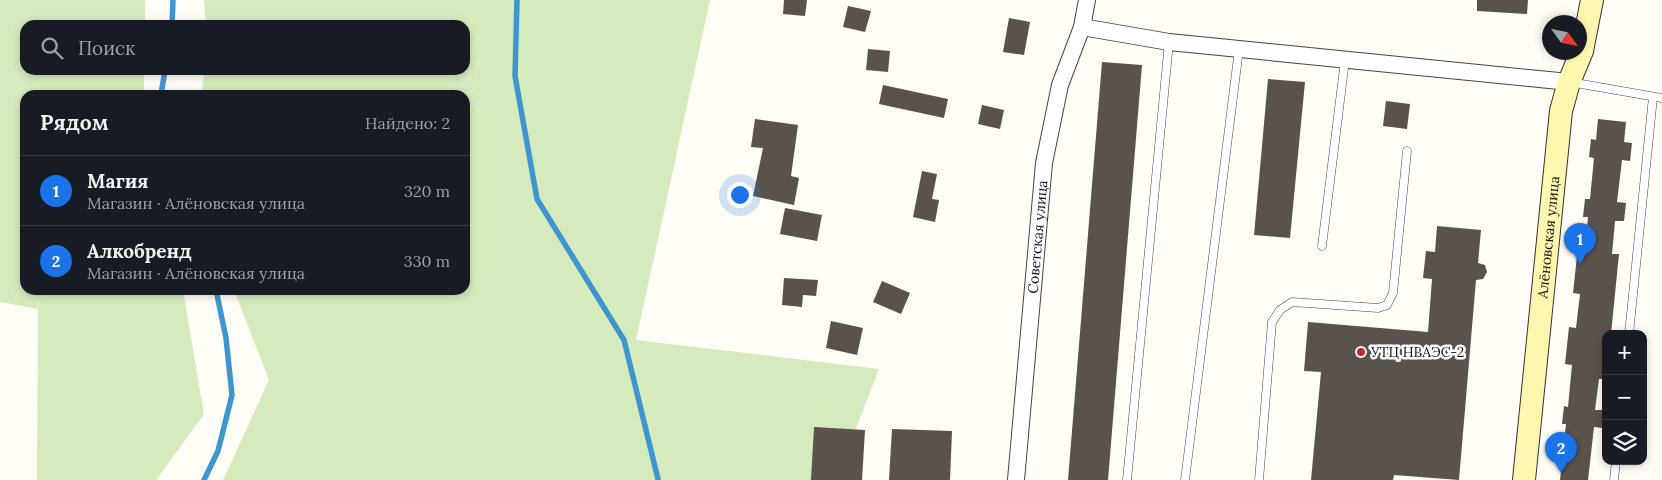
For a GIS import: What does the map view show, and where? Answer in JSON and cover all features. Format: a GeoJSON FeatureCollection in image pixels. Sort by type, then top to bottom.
{"type":"FeatureCollection","features":[{"type":"Feature","properties":{"kind":"street","name":"Советская улица"},"geometry":{"type":"LineString","coordinates":[[1016,480],[1044,163],[1060,84],[1082,27],[1086,0]]}},
{"type":"Feature","properties":{"kind":"street","name":"Алёновская улица"},"geometry":{"type":"LineString","coordinates":[[1524,480],[1561,111],[1569,82],[1582,51],[1592,0]]}},
{"type":"Feature","properties":{"kind":"street"},"geometry":{"type":"LineString","coordinates":[[1082,27],[1169,42],[1569,82]]}},
{"type":"Feature","properties":{"kind":"lane"},"geometry":{"type":"LineString","coordinates":[[1128,480],[1169,42]]}},
{"type":"Feature","properties":{"kind":"lane"},"geometry":{"type":"LineString","coordinates":[[1185,480],[1239,49]]}},
{"type":"Feature","properties":{"kind":"lane"},"geometry":{"type":"LineString","coordinates":[[1322,246],[1345,60]]}},
{"type":"Feature","properties":{"kind":"lane"},"geometry":{"type":"LineString","coordinates":[[1569,82],[1662,98]]}},
{"type":"Feature","properties":{"kind":"lane"},"geometry":{"type":"LineString","coordinates":[[1629,330],[1653,97]]}},
{"type":"Feature","properties":{"kind":"lane"},"geometry":{"type":"LineString","coordinates":[[1259,480],[1272,322],[1280,310],[1292,302],[1378,308],[1387,305],[1393,293],[1407,151]]}},
{"type":"Feature","properties":{"kind":"lane"},"geometry":{"type":"LineString","coordinates":[[1614,480],[1616,465]]}},
{"type":"Feature","properties":{"kind":"green space"},"geometry":{"type":"Polygon","coordinates":[[[0,0],[145,0],[145,20],[20,20],[20,75],[144,75],[144,90],[20,90],[20,295],[184,295],[204,414],[156,480],[37,480],[38,309],[0,302],[0,0]]]}},
{"type":"Feature","properties":{"kind":"green space"},"geometry":{"type":"Polygon","coordinates":[[[204,0],[710,0],[636,340],[879,369],[836,480],[223,480],[269,380],[236,295],[470,295],[470,90],[202,90],[204,75],[470,75],[470,20],[206,20],[204,0]]]}},
{"type":"Feature","properties":{"kind":"building"},"geometry":{"type":"Polygon","coordinates":[[[784,0],[807,0],[805,16],[783,14],[784,0]]]}},
{"type":"Feature","properties":{"kind":"building"},"geometry":{"type":"Polygon","coordinates":[[[1477,0],[1528,0],[1527,14],[1477,11],[1477,0]]]}},
{"type":"Feature","properties":{"kind":"building"},"geometry":{"type":"Polygon","coordinates":[[[848,6],[871,11],[865,32],[843,27],[848,6]]]}},
{"type":"Feature","properties":{"kind":"building"},"geometry":{"type":"Polygon","coordinates":[[[1009,18],[1030,22],[1024,55],[1003,52],[1009,18]]]}},
{"type":"Feature","properties":{"kind":"building"},"geometry":{"type":"Polygon","coordinates":[[[868,49],[890,51],[888,72],[866,70],[868,49]]]}},
{"type":"Feature","properties":{"kind":"building"},"geometry":{"type":"Polygon","coordinates":[[[1102,62],[1142,65],[1108,480],[1068,480],[1102,62]]]}},
{"type":"Feature","properties":{"kind":"building"},"geometry":{"type":"Polygon","coordinates":[[[1268,79],[1305,82],[1290,238],[1254,235],[1268,79]]]}},
{"type":"Feature","properties":{"kind":"building"},"geometry":{"type":"Polygon","coordinates":[[[883,85],[948,99],[944,118],[879,104],[883,85]]]}},
{"type":"Feature","properties":{"kind":"building"},"geometry":{"type":"Polygon","coordinates":[[[1386,101],[1410,104],[1407,129],[1383,126],[1386,101]]]}},
{"type":"Feature","properties":{"kind":"building"},"geometry":{"type":"Polygon","coordinates":[[[982,105],[1004,110],[1000,129],[978,124],[982,105]]]}},
{"type":"Feature","properties":{"kind":"building"},"geometry":{"type":"Polygon","coordinates":[[[755,119],[798,125],[791,176],[799,178],[794,205],[753,196],[763,148],[751,147],[755,119]]]}},
{"type":"Feature","properties":{"kind":"building"},"geometry":{"type":"Polygon","coordinates":[[[1598,119],[1626,122],[1624,142],[1632,143],[1630,161],[1622,160],[1617,202],[1626,203],[1624,221],[1615,221],[1612,254],[1619,254],[1611,330],[1602,330],[1602,379],[1599,379],[1595,410],[1602,410],[1602,428],[1594,427],[1588,480],[1560,480],[1566,424],[1562,424],[1564,406],[1568,407],[1572,365],[1565,364],[1569,327],[1576,328],[1580,294],[1573,293],[1577,256],[1584,257],[1588,217],[1583,217],[1585,199],[1590,199],[1594,158],[1589,157],[1591,139],[1596,140],[1598,119]]]}},
{"type":"Feature","properties":{"kind":"building"},"geometry":{"type":"Polygon","coordinates":[[[922,171],[937,174],[932,199],[939,200],[935,222],[913,217],[922,171]]]}},
{"type":"Feature","properties":{"kind":"building"},"geometry":{"type":"Polygon","coordinates":[[[785,208],[822,215],[817,241],[780,234],[785,208]]]}},
{"type":"Feature","properties":{"kind":"building","name":"УТЦ НВАЭС-2"},"geometry":{"type":"Polygon","coordinates":[[[1437,226],[1481,230],[1478,263],[1485,265],[1487,272],[1483,279],[1476,280],[1459,480],[1394,475],[1393,480],[1311,480],[1321,372],[1304,371],[1308,322],[1428,332],[1432,279],[1423,278],[1426,251],[1435,252],[1437,226]]]}},
{"type":"Feature","properties":{"kind":"building"},"geometry":{"type":"Polygon","coordinates":[[[784,278],[818,280],[816,296],[803,295],[802,307],[782,305],[784,278]]]}},
{"type":"Feature","properties":{"kind":"building"},"geometry":{"type":"Polygon","coordinates":[[[882,281],[910,293],[901,314],[873,302],[882,281]]]}},
{"type":"Feature","properties":{"kind":"building"},"geometry":{"type":"Polygon","coordinates":[[[831,321],[863,328],[857,355],[826,348],[831,321]]]}},
{"type":"Feature","properties":{"kind":"building"},"geometry":{"type":"Polygon","coordinates":[[[814,427],[865,430],[862,480],[811,480],[814,427]]]}},
{"type":"Feature","properties":{"kind":"building"},"geometry":{"type":"Polygon","coordinates":[[[892,429],[952,431],[950,480],[889,480],[892,429]]]}},
{"type":"Feature","properties":{"kind":"waterway"},"geometry":{"type":"LineString","coordinates":[[172,20],[173,0]]}},
{"type":"Feature","properties":{"kind":"waterway"},"geometry":{"type":"LineString","coordinates":[[517,0],[515,76],[537,199],[624,340],[658,479]]}},
{"type":"Feature","properties":{"kind":"waterway"},"geometry":{"type":"LineString","coordinates":[[162,90],[164,75]]}},
{"type":"Feature","properties":{"kind":"waterway"},"geometry":{"type":"LineString","coordinates":[[204,480],[218,451],[232,395],[226,338],[217,295]]}},
{"type":"Feature","properties":{"kind":"place","name":"Магия"},"geometry":{"type":"Point","coordinates":[1580,264]}},
{"type":"Feature","properties":{"kind":"place","name":"УТЦ НВАЭС-2"},"geometry":{"type":"Point","coordinates":[1361,352]}},
{"type":"Feature","properties":{"kind":"place","name":"Алкобренд"},"geometry":{"type":"Point","coordinates":[1561,473]}}]}
